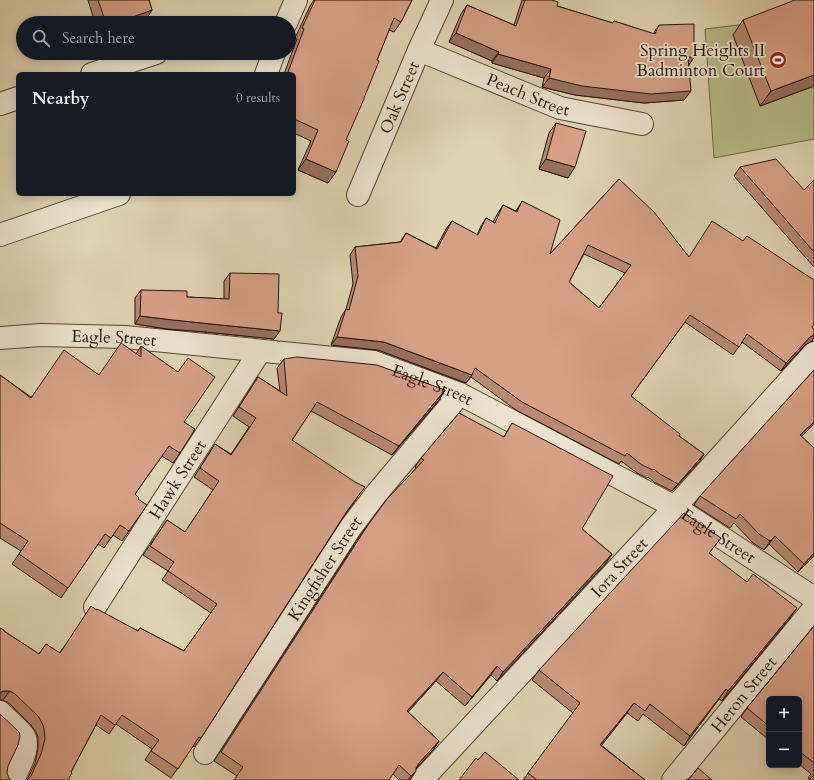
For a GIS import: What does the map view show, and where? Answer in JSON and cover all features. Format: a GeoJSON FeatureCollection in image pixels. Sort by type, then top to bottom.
{"type":"FeatureCollection","features":[{"type":"Feature","properties":{"kind":"street"},"geometry":{"type":"LineString","coordinates":[[289,16],[296,0]]}},
{"type":"Feature","properties":{"kind":"street","name":"Oak Street"},"geometry":{"type":"LineString","coordinates":[[358,195],[419,50],[442,0]]}},
{"type":"Feature","properties":{"kind":"street","name":"Peach Street"},"geometry":{"type":"LineString","coordinates":[[419,50],[560,108],[642,124]]}},
{"type":"Feature","properties":{"kind":"street"},"geometry":{"type":"LineString","coordinates":[[98,72],[135,60]]}},
{"type":"Feature","properties":{"kind":"street"},"geometry":{"type":"LineString","coordinates":[[267,72],[271,60]]}},
{"type":"Feature","properties":{"kind":"street"},"geometry":{"type":"LineString","coordinates":[[0,104],[16,99]]}},
{"type":"Feature","properties":{"kind":"street"},"geometry":{"type":"LineString","coordinates":[[0,235],[113,196]]}},
{"type":"Feature","properties":{"kind":"street","name":"Eagle Street"},"geometry":{"type":"LineString","coordinates":[[0,338],[41,335],[126,337],[374,362],[460,394],[675,507],[814,598]]}},
{"type":"Feature","properties":{"kind":"street","name":"Hawk Street"},"geometry":{"type":"LineString","coordinates":[[95,606],[260,351]]}},
{"type":"Feature","properties":{"kind":"street","name":"Iora Street"},"geometry":{"type":"LineString","coordinates":[[422,780],[675,507],[814,353]]}},
{"type":"Feature","properties":{"kind":"street","name":"Kingfisher Street"},"geometry":{"type":"LineString","coordinates":[[205,753],[351,527],[376,494],[460,394]]}},
{"type":"Feature","properties":{"kind":"street","name":"Heron Street"},"geometry":{"type":"LineString","coordinates":[[673,780],[814,608]]}},
{"type":"Feature","properties":{"kind":"street"},"geometry":{"type":"LineString","coordinates":[[0,712],[24,736],[27,744],[26,751],[13,780]]}},
{"type":"Feature","properties":{"kind":"green space"},"geometry":{"type":"Polygon","coordinates":[[[814,0],[814,139],[714,158],[705,29],[746,24],[814,0]]]}},
{"type":"Feature","properties":{"kind":"building"},"geometry":{"type":"Polygon","coordinates":[[[98,0],[149,0],[152,10],[135,16],[104,16],[98,0]]]}},
{"type":"Feature","properties":{"kind":"building"},"geometry":{"type":"Polygon","coordinates":[[[315,0],[412,0],[401,22],[394,18],[377,60],[379,61],[346,140],[349,141],[336,172],[306,159],[318,130],[296,120],[296,72],[288,72],[292,60],[296,60],[296,50],[304,29],[302,28],[315,0]]]}},
{"type":"Feature","properties":{"kind":"building"},"geometry":{"type":"Polygon","coordinates":[[[525,0],[552,0],[558,2],[557,6],[613,23],[614,21],[655,34],[659,25],[694,24],[694,57],[688,57],[691,91],[651,94],[582,86],[549,78],[551,69],[498,54],[499,52],[456,33],[467,5],[516,26],[525,0]]]}},
{"type":"Feature","properties":{"kind":"building","name":"Spring Heights II Badminton Court"},"geometry":{"type":"Polygon","coordinates":[[[795,0],[814,0],[814,75],[771,91],[743,20],[795,0]]]}},
{"type":"Feature","properties":{"kind":"building"},"geometry":{"type":"Polygon","coordinates":[[[556,123],[586,131],[575,167],[546,159],[556,123]]]}},
{"type":"Feature","properties":{"kind":"building"},"geometry":{"type":"Polygon","coordinates":[[[776,159],[804,190],[814,180],[814,252],[740,167],[776,159]]]}},
{"type":"Feature","properties":{"kind":"building"},"geometry":{"type":"Polygon","coordinates":[[[619,179],[654,212],[689,257],[712,221],[743,241],[747,236],[814,280],[814,324],[812,327],[814,330],[814,335],[810,337],[786,363],[747,334],[739,347],[690,315],[631,396],[680,434],[679,436],[704,454],[678,484],[654,469],[653,470],[642,465],[627,453],[625,456],[522,402],[475,368],[472,375],[384,342],[337,337],[346,309],[349,310],[358,276],[355,247],[401,242],[406,233],[437,249],[452,221],[478,235],[486,218],[495,223],[503,205],[517,212],[522,201],[560,220],[550,254],[619,179]],[[588,245],[569,282],[599,308],[631,265],[588,245]]]}},
{"type":"Feature","properties":{"kind":"building"},"geometry":{"type":"Polygon","coordinates":[[[230,273],[279,274],[278,313],[282,313],[280,331],[140,316],[141,290],[187,291],[187,297],[229,299],[230,273]]]}},
{"type":"Feature","properties":{"kind":"building"},"geometry":{"type":"Polygon","coordinates":[[[121,343],[141,357],[141,346],[178,372],[188,358],[215,377],[184,422],[195,429],[180,453],[169,446],[135,494],[139,498],[138,499],[147,505],[129,531],[120,525],[111,538],[105,534],[68,588],[19,554],[28,541],[0,523],[0,375],[31,398],[64,350],[99,375],[121,343]]]}},
{"type":"Feature","properties":{"kind":"building"},"geometry":{"type":"Polygon","coordinates":[[[297,357],[377,365],[445,390],[399,446],[317,402],[292,440],[355,482],[365,487],[347,511],[201,738],[199,737],[178,769],[151,751],[159,740],[122,715],[115,725],[101,715],[68,780],[27,780],[31,776],[41,754],[45,739],[44,728],[38,716],[15,694],[10,691],[3,691],[0,693],[0,628],[39,654],[46,644],[60,653],[91,606],[138,631],[140,628],[184,651],[217,604],[168,571],[174,562],[150,546],[167,520],[185,532],[219,481],[200,468],[215,444],[231,455],[256,418],[239,407],[258,377],[287,396],[284,359],[297,357]]]}},
{"type":"Feature","properties":{"kind":"building"},"geometry":{"type":"Polygon","coordinates":[[[814,370],[814,422],[800,435],[814,448],[814,553],[804,564],[775,536],[770,541],[759,534],[740,514],[736,519],[700,496],[814,370]]]}},
{"type":"Feature","properties":{"kind":"building"},"geometry":{"type":"Polygon","coordinates":[[[459,413],[504,437],[512,423],[613,476],[582,529],[612,554],[503,672],[497,666],[472,697],[443,672],[407,711],[439,741],[419,763],[416,771],[411,776],[399,765],[389,780],[234,780],[243,767],[221,752],[368,525],[387,499],[424,460],[421,458],[459,413]]]}},
{"type":"Feature","properties":{"kind":"building"},"geometry":{"type":"Polygon","coordinates":[[[684,513],[721,538],[709,553],[747,582],[753,574],[797,608],[728,691],[726,689],[690,736],[650,704],[645,711],[634,703],[600,745],[645,780],[537,780],[528,773],[580,703],[539,670],[684,513]]]}},
{"type":"Feature","properties":{"kind":"building"},"geometry":{"type":"Polygon","coordinates":[[[814,626],[814,763],[802,753],[802,696],[766,696],[766,724],[747,708],[814,626]]]}},
{"type":"Feature","properties":{"kind":"building"},"geometry":{"type":"Polygon","coordinates":[[[0,714],[19,732],[20,736],[18,745],[8,766],[7,773],[11,780],[0,780],[0,714]]]}},
{"type":"Feature","properties":{"kind":"building"},"geometry":{"type":"Polygon","coordinates":[[[485,752],[519,780],[459,780],[476,758],[478,760],[485,752]]]}},
{"type":"Feature","properties":{"kind":"building"},"geometry":{"type":"Polygon","coordinates":[[[698,768],[712,780],[686,780],[690,778],[698,768]]]}},
{"type":"Feature","properties":{"kind":"building"},"geometry":{"type":"Polygon","coordinates":[[[814,775],[814,780],[809,780],[814,775]]]}},
{"type":"Feature","properties":{"kind":"place","name":"Spring Heights II Badminton Court"},"geometry":{"type":"Point","coordinates":[778,60]}}]}
